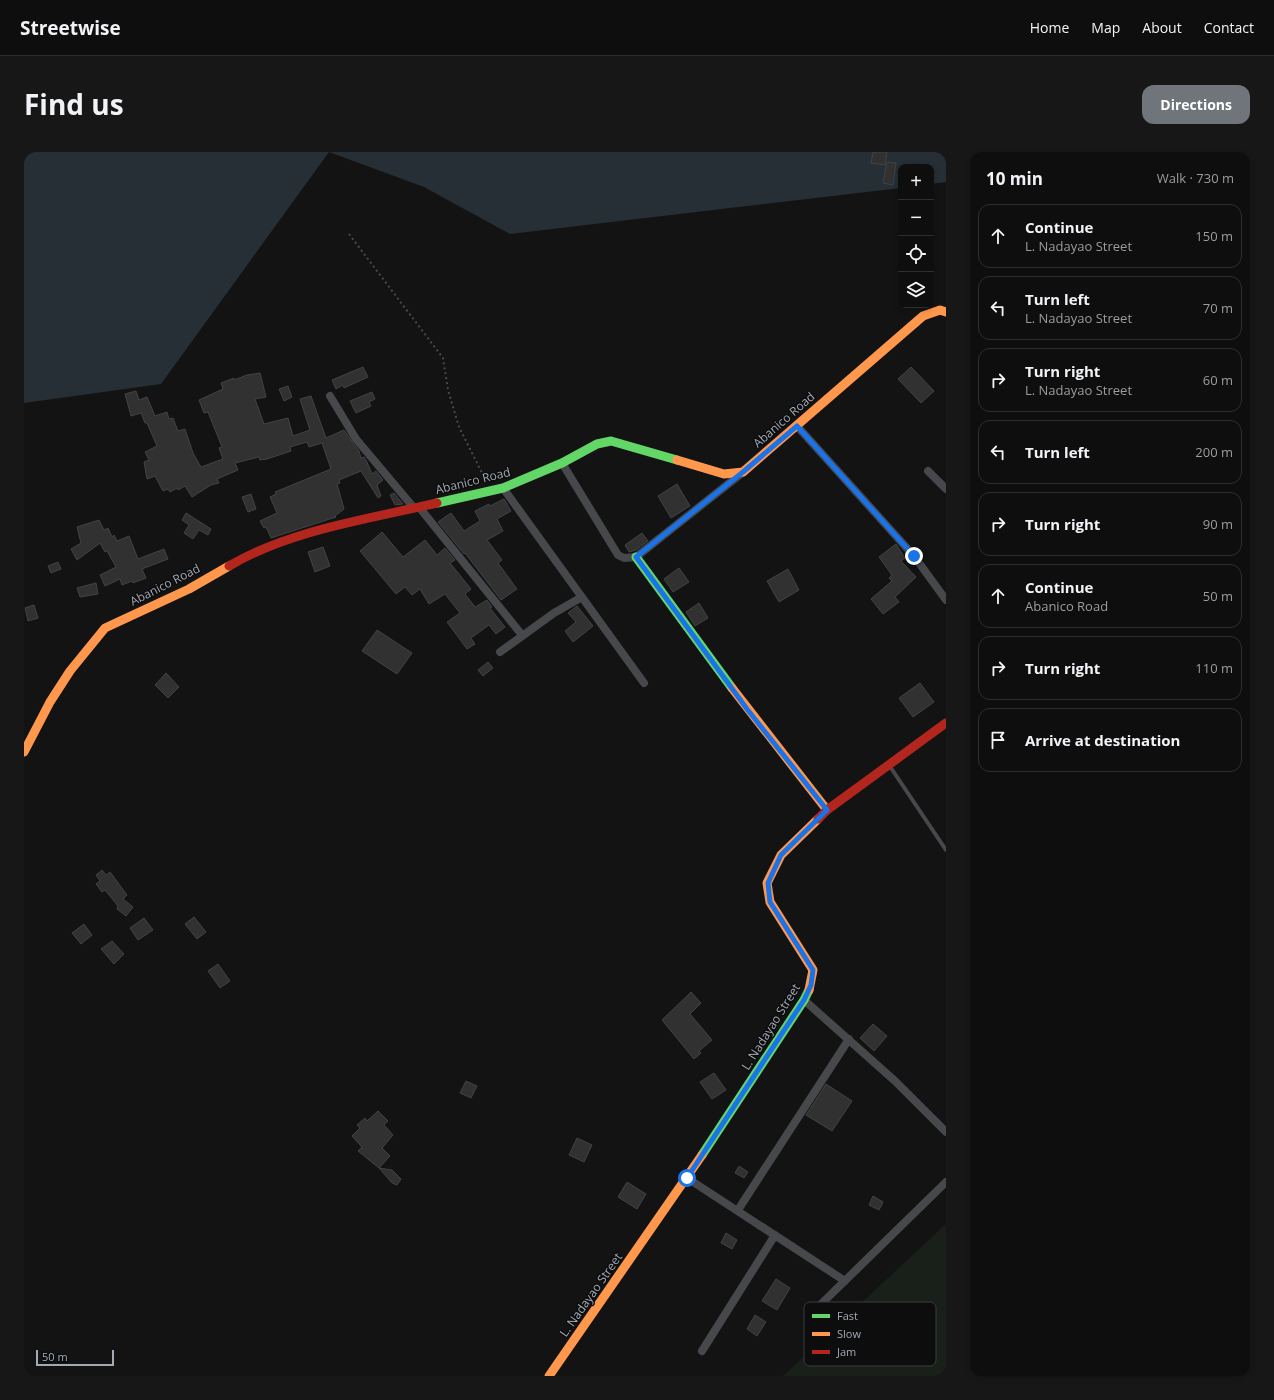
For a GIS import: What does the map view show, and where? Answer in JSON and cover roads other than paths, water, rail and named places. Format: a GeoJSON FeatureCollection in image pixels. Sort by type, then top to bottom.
{"type":"FeatureCollection","features":[{"type":"Feature","properties":{"kind":"street","name":"Abanico Road"},"geometry":{"type":"LineString","coordinates":[[24,752],[64,680],[95,638],[105,628],[189,589],[251,553],[275,544],[335,527],[502,488],[562,463],[597,444],[611,441],[724,474],[743,472],[923,316],[940,310],[946,312]]}},
{"type":"Feature","properties":{"kind":"street"},"geometry":{"type":"LineString","coordinates":[[330,396],[356,439],[522,635]]}},
{"type":"Feature","properties":{"kind":"street"},"geometry":{"type":"LineString","coordinates":[[797,426],[914,556],[946,600]]}},
{"type":"Feature","properties":{"kind":"street"},"geometry":{"type":"LineString","coordinates":[[562,463],[618,555],[624,558],[636,557],[743,472]]}},
{"type":"Feature","properties":{"kind":"street"},"geometry":{"type":"LineString","coordinates":[[928,471],[946,489]]}},
{"type":"Feature","properties":{"kind":"street"},"geometry":{"type":"LineString","coordinates":[[502,488],[644,683]]}},
{"type":"Feature","properties":{"kind":"street"},"geometry":{"type":"LineString","coordinates":[[636,557],[747,709],[827,810]]}},
{"type":"Feature","properties":{"kind":"street"},"geometry":{"type":"LineString","coordinates":[[500,652],[554,613],[582,597]]}},
{"type":"Feature","properties":{"kind":"street","name":"L. Nadayao Street"},"geometry":{"type":"LineString","coordinates":[[549,1376],[687,1178],[804,1000],[811,985],[813,970],[770,902],[768,883],[781,855],[827,810],[946,723]]}},
{"type":"Feature","properties":{"kind":"street"},"geometry":{"type":"LineString","coordinates":[[804,1000],[895,1081],[946,1132]]}},
{"type":"Feature","properties":{"kind":"street"},"geometry":{"type":"LineString","coordinates":[[738,1210],[849,1039]]}},
{"type":"Feature","properties":{"kind":"street"},"geometry":{"type":"LineString","coordinates":[[687,1178],[845,1281]]}},
{"type":"Feature","properties":{"kind":"street"},"geometry":{"type":"LineString","coordinates":[[823,1302],[946,1182]]}},
{"type":"Feature","properties":{"kind":"street"},"geometry":{"type":"LineString","coordinates":[[702,1351],[775,1235]]}},
{"type":"Feature","properties":{"kind":"lane"},"geometry":{"type":"LineString","coordinates":[[889,765],[946,850]]}}]}
